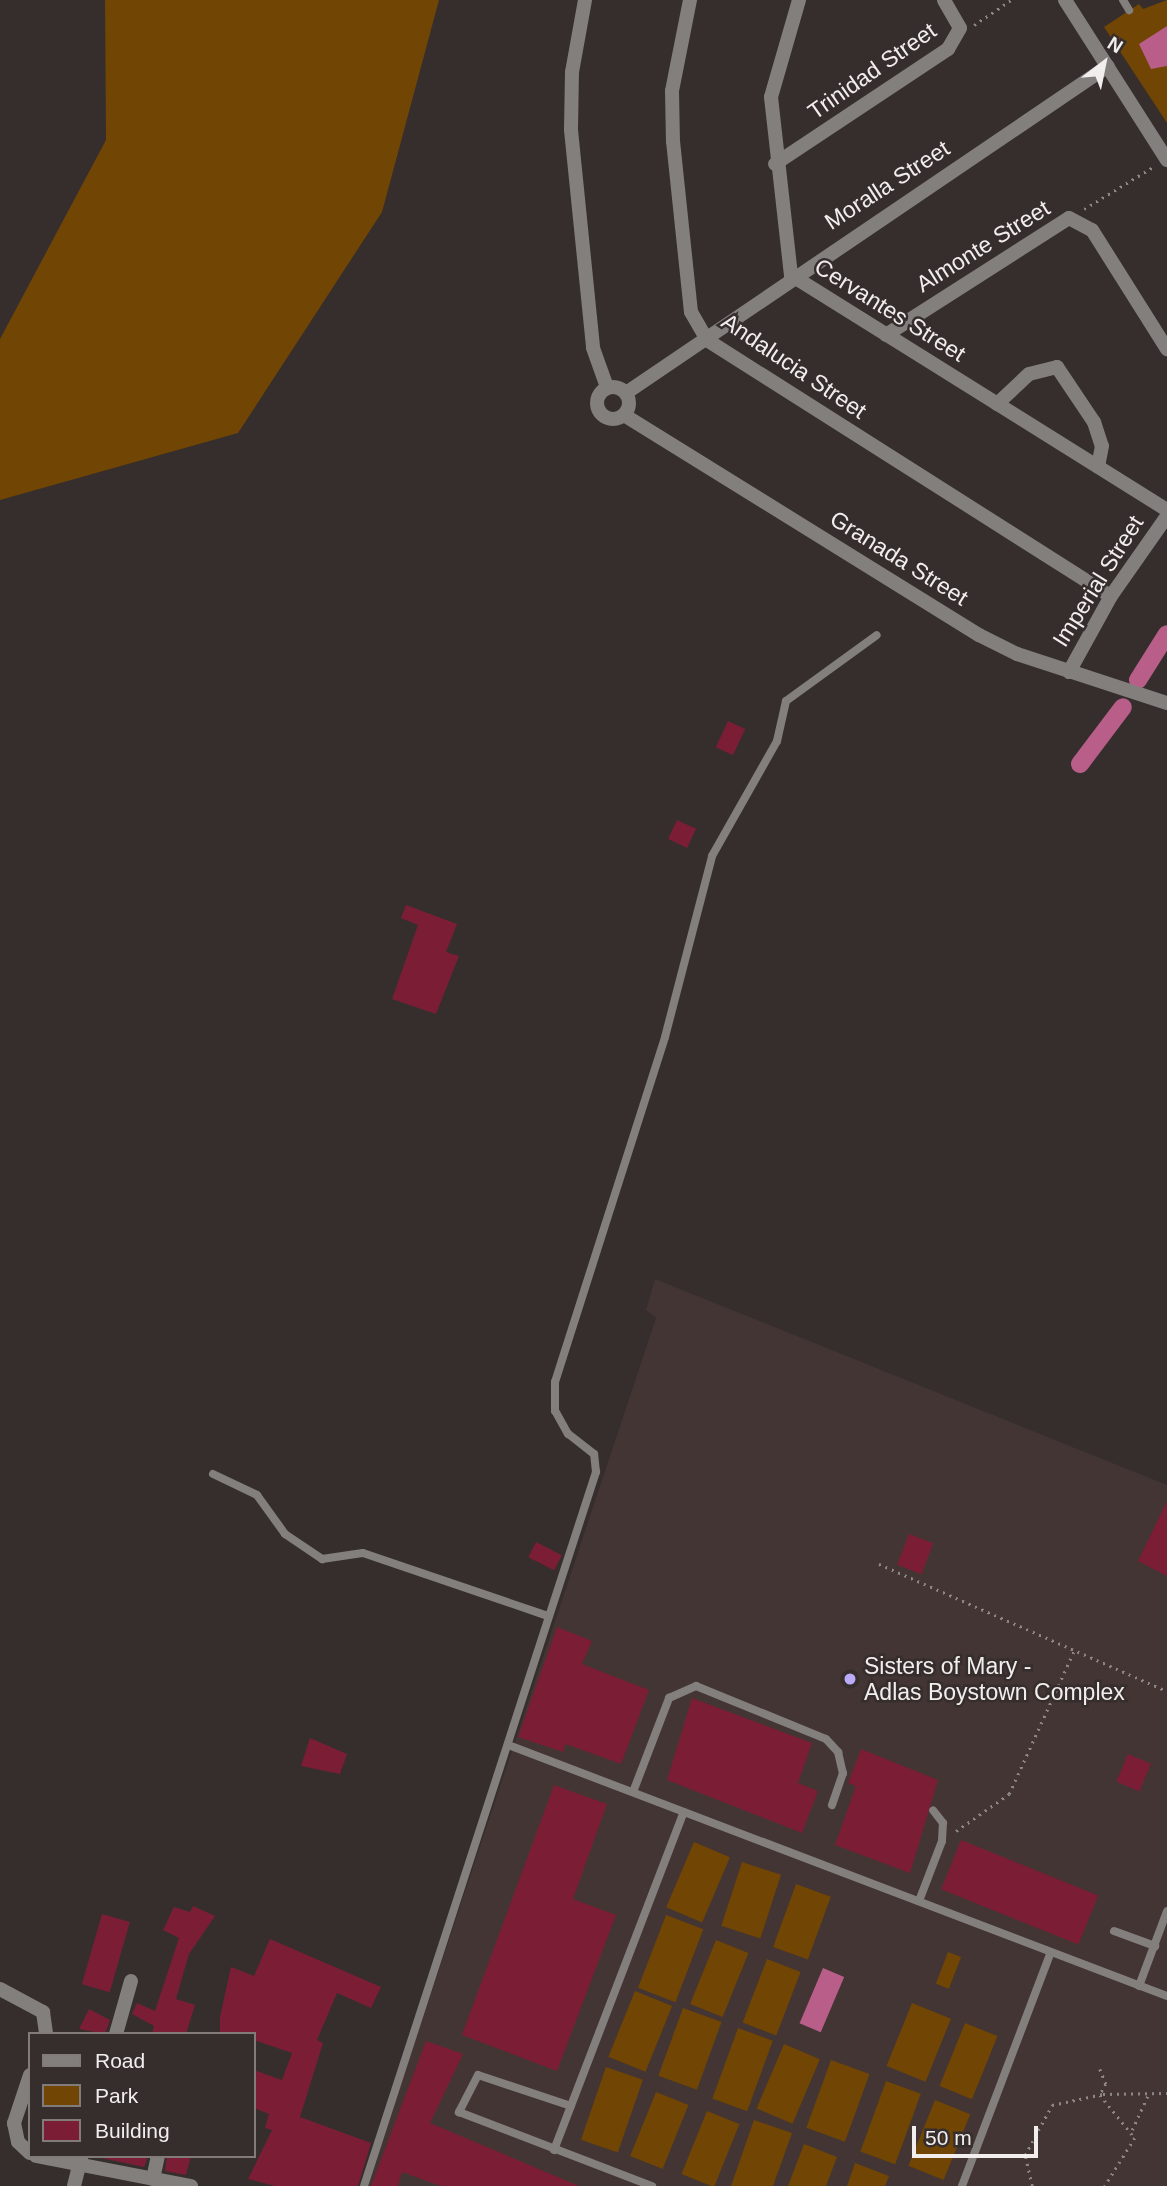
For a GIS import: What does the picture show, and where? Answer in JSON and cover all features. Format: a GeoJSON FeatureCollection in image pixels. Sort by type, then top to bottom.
{"type":"FeatureCollection","features":[{"type":"Feature","properties":{"kind":"street"},"geometry":{"type":"LineString","coordinates":[[586,0],[572,72],[572,130],[593,348],[607,387],[626,393],[624,415]]}},
{"type":"Feature","properties":{"kind":"street","name":"Andalucia Street"},"geometry":{"type":"LineString","coordinates":[[690,0],[672,91],[674,141],[691,312],[707,340],[1111,596]]}},
{"type":"Feature","properties":{"kind":"street","name":"Cervantes Street"},"geometry":{"type":"LineString","coordinates":[[799,0],[771,97],[775,164],[791,275],[1167,510]]}},
{"type":"Feature","properties":{"kind":"street","name":"Trinidad Street"},"geometry":{"type":"LineString","coordinates":[[775,164],[948,49],[959,35],[944,0]]}},
{"type":"Feature","properties":{"kind":"street"},"geometry":{"type":"LineString","coordinates":[[1065,0],[1167,159]]}},
{"type":"Feature","properties":{"kind":"street","name":"Moralla Street"},"geometry":{"type":"LineString","coordinates":[[626,393],[707,340],[791,275],[1108,66]]}},
{"type":"Feature","properties":{"kind":"street","name":"Almonte Street"},"geometry":{"type":"LineString","coordinates":[[886,335],[1069,218],[1093,230],[1167,349]]}},
{"type":"Feature","properties":{"kind":"street"},"geometry":{"type":"LineString","coordinates":[[997,404],[1029,374],[1057,367],[1094,422],[1102,446],[1098,467]]}},
{"type":"Feature","properties":{"kind":"street","name":"Granada Street"},"geometry":{"type":"LineString","coordinates":[[607,387],[597,398],[600,414],[624,415],[979,635],[1069,672],[1167,703]]}},
{"type":"Feature","properties":{"kind":"street","name":"Imperial Street"},"geometry":{"type":"LineString","coordinates":[[1069,672],[1111,596],[1167,516]]}},
{"type":"Feature","properties":{"kind":"street"},"geometry":{"type":"LineString","coordinates":[[117,2032],[131,1981]]}},
{"type":"Feature","properties":{"kind":"street"},"geometry":{"type":"LineString","coordinates":[[0,1989],[37,2006],[45,2032]]}},
{"type":"Feature","properties":{"kind":"street"},"geometry":{"type":"LineString","coordinates":[[28,2081],[14,2123],[18,2142],[28,2151]]}},
{"type":"Feature","properties":{"kind":"street"},"geometry":{"type":"LineString","coordinates":[[54,2158],[80,2161],[191,2186]]}},
{"type":"Feature","properties":{"kind":"street"},"geometry":{"type":"LineString","coordinates":[[153,2179],[158,2158]]}},
{"type":"Feature","properties":{"kind":"street"},"geometry":{"type":"LineString","coordinates":[[74,2186],[80,2161]]}},
{"type":"Feature","properties":{"kind":"lane"},"geometry":{"type":"LineString","coordinates":[[1123,0],[1129,10]]}},
{"type":"Feature","properties":{"kind":"lane"},"geometry":{"type":"LineString","coordinates":[[364,2186],[597,1462],[559,1420],[555,1382],[665,1037],[712,856],[777,741],[786,701],[877,635]]}},
{"type":"Feature","properties":{"kind":"lane"},"geometry":{"type":"LineString","coordinates":[[213,1474],[257,1495],[285,1534],[322,1559],[363,1553],[548,1616]]}},
{"type":"Feature","properties":{"kind":"lane"},"geometry":{"type":"LineString","coordinates":[[633,1792],[669,1698],[696,1686],[826,1739],[838,1752],[843,1773],[832,1805]]}},
{"type":"Feature","properties":{"kind":"lane"},"geometry":{"type":"LineString","coordinates":[[511,1746],[1167,1996]]}},
{"type":"Feature","properties":{"kind":"lane"},"geometry":{"type":"LineString","coordinates":[[919,1901],[942,1841],[943,1823],[933,1810]]}},
{"type":"Feature","properties":{"kind":"lane"},"geometry":{"type":"LineString","coordinates":[[555,2150],[684,1812]]}},
{"type":"Feature","properties":{"kind":"lane"},"geometry":{"type":"LineString","coordinates":[[1139,1986],[1167,1911]]}},
{"type":"Feature","properties":{"kind":"lane"},"geometry":{"type":"LineString","coordinates":[[1114,1931],[1155,1946]]}},
{"type":"Feature","properties":{"kind":"lane"},"geometry":{"type":"LineString","coordinates":[[962,2186],[1051,1952]]}},
{"type":"Feature","properties":{"kind":"lane"},"geometry":{"type":"LineString","coordinates":[[571,2106],[478,2074],[460,2100],[459,2112],[468,2120],[652,2186]]}},
{"type":"Feature","properties":{"kind":"path"},"geometry":{"type":"LineString","coordinates":[[959,35],[1011,0]]}},
{"type":"Feature","properties":{"kind":"path"},"geometry":{"type":"LineString","coordinates":[[1069,218],[1167,159]]}},
{"type":"Feature","properties":{"kind":"path"},"geometry":{"type":"LineString","coordinates":[[878,1564],[1167,1691]]}},
{"type":"Feature","properties":{"kind":"path"},"geometry":{"type":"LineString","coordinates":[[942,1841],[1009,1794],[1074,1650]]}},
{"type":"Feature","properties":{"kind":"path"},"geometry":{"type":"LineString","coordinates":[[1100,2068],[1106,2084],[1100,2095]]}},
{"type":"Feature","properties":{"kind":"path"},"geometry":{"type":"LineString","coordinates":[[1105,2186],[1128,2157],[1132,2132],[1149,2093]]}},
{"type":"Feature","properties":{"kind":"path"},"geometry":{"type":"LineString","coordinates":[[1032,2186],[1025,2155],[1052,2105],[1100,2095],[1167,2093]]}},
{"type":"Feature","properties":{"kind":"path"},"geometry":{"type":"LineString","coordinates":[[1100,2095],[1132,2132]]}},
{"type":"Feature","properties":{"kind":"shaded area"},"geometry":{"type":"Polygon","coordinates":[[[1167,26],[1167,66],[1151,69],[1139,44],[1167,26]]]}},
{"type":"Feature","properties":{"kind":"shaded area","name":"Sisters of Mary - Adlas Boystown Complex"},"geometry":{"type":"Polygon","coordinates":[[[655,1279],[1167,1485],[1167,2186],[367,2186],[656,1318],[646,1310],[655,1279]]]}},
{"type":"Feature","properties":{"kind":"shaded area"},"geometry":{"type":"Polygon","coordinates":[[[823,1968],[844,1977],[821,2032],[800,2023],[823,1968]]]}},
{"type":"Feature","properties":{"kind":"green space"},"geometry":{"type":"Polygon","coordinates":[[[105,0],[439,0],[382,212],[238,433],[0,500],[0,339],[106,140],[105,0]]]}},
{"type":"Feature","properties":{"kind":"green space"},"geometry":{"type":"Polygon","coordinates":[[[1167,0],[1167,123],[1104,27],[1139,4],[1143,9],[1167,0]]]}},
{"type":"Feature","properties":{"kind":"green space"},"geometry":{"type":"Polygon","coordinates":[[[1167,627],[1167,643],[1144,681],[1134,679],[1167,627]]]}},
{"type":"Feature","properties":{"kind":"green space"},"geometry":{"type":"Polygon","coordinates":[[[694,1842],[730,1857],[702,1923],[666,1907],[694,1842]]]}},
{"type":"Feature","properties":{"kind":"green space"},"geometry":{"type":"Polygon","coordinates":[[[742,1862],[781,1875],[760,1938],[721,1926],[742,1862]]]}},
{"type":"Feature","properties":{"kind":"green space"},"geometry":{"type":"Polygon","coordinates":[[[796,1884],[831,1897],[808,1960],[773,1947],[796,1884]]]}},
{"type":"Feature","properties":{"kind":"green space"},"geometry":{"type":"Polygon","coordinates":[[[666,1915],[703,1929],[675,2002],[638,1988],[666,1915]]]}},
{"type":"Feature","properties":{"kind":"green space"},"geometry":{"type":"Polygon","coordinates":[[[716,1940],[748,1953],[723,2017],[690,2004],[716,1940]]]}},
{"type":"Feature","properties":{"kind":"green space"},"geometry":{"type":"Polygon","coordinates":[[[948,1952],[961,1957],[949,1989],[936,1984],[948,1952]]]}},
{"type":"Feature","properties":{"kind":"green space"},"geometry":{"type":"Polygon","coordinates":[[[767,1959],[801,1972],[776,2035],[743,2022],[767,1959]]]}},
{"type":"Feature","properties":{"kind":"green space"},"geometry":{"type":"Polygon","coordinates":[[[635,1991],[672,2006],[645,2072],[608,2057],[635,1991]]]}},
{"type":"Feature","properties":{"kind":"green space"},"geometry":{"type":"Polygon","coordinates":[[[912,2003],[951,2019],[925,2082],[887,2066],[912,2003]]]}},
{"type":"Feature","properties":{"kind":"green space"},"geometry":{"type":"Polygon","coordinates":[[[683,2008],[722,2022],[697,2090],[658,2076],[683,2008]]]}},
{"type":"Feature","properties":{"kind":"green space"},"geometry":{"type":"Polygon","coordinates":[[[965,2023],[997,2036],[972,2099],[940,2086],[965,2023]]]}},
{"type":"Feature","properties":{"kind":"green space"},"geometry":{"type":"Polygon","coordinates":[[[738,2028],[773,2041],[747,2111],[712,2098],[738,2028]]]}},
{"type":"Feature","properties":{"kind":"green space"},"geometry":{"type":"Polygon","coordinates":[[[784,2044],[820,2059],[793,2124],[757,2108],[784,2044]]]}},
{"type":"Feature","properties":{"kind":"green space"},"geometry":{"type":"Polygon","coordinates":[[[831,2060],[870,2074],[845,2142],[806,2128],[831,2060]]]}},
{"type":"Feature","properties":{"kind":"green space"},"geometry":{"type":"Polygon","coordinates":[[[606,2067],[643,2080],[618,2153],[581,2140],[606,2067]]]}},
{"type":"Feature","properties":{"kind":"green space"},"geometry":{"type":"Polygon","coordinates":[[[886,2081],[921,2094],[895,2164],[860,2151],[886,2081]]]}},
{"type":"Feature","properties":{"kind":"green space"},"geometry":{"type":"Polygon","coordinates":[[[656,2092],[688,2105],[663,2169],[630,2156],[656,2092]]]}},
{"type":"Feature","properties":{"kind":"green space"},"geometry":{"type":"Polygon","coordinates":[[[935,2100],[970,2114],[944,2180],[908,2166],[935,2100]]]}},
{"type":"Feature","properties":{"kind":"green space"},"geometry":{"type":"Polygon","coordinates":[[[707,2111],[739,2124],[714,2186],[682,2174],[707,2111]]]}},
{"type":"Feature","properties":{"kind":"green space"},"geometry":{"type":"Polygon","coordinates":[[[754,2120],[792,2133],[773,2186],[731,2186],[754,2120]]]}},
{"type":"Feature","properties":{"kind":"green space"},"geometry":{"type":"Polygon","coordinates":[[[804,2144],[837,2157],[826,2186],[788,2186],[804,2144]]]}},
{"type":"Feature","properties":{"kind":"green space"},"geometry":{"type":"Polygon","coordinates":[[[855,2163],[889,2176],[885,2186],[847,2186],[855,2163]]]}},
{"type":"Feature","properties":{"kind":"building"},"geometry":{"type":"Polygon","coordinates":[[[728,721],[745,729],[733,755],[716,747],[728,721]]]}},
{"type":"Feature","properties":{"kind":"building"},"geometry":{"type":"Polygon","coordinates":[[[677,820],[696,829],[687,848],[668,839],[677,820]]]}},
{"type":"Feature","properties":{"kind":"building"},"geometry":{"type":"Polygon","coordinates":[[[406,905],[457,924],[446,952],[459,956],[436,1014],[392,999],[418,925],[401,918],[406,905]]]}},
{"type":"Feature","properties":{"kind":"building"},"geometry":{"type":"Polygon","coordinates":[[[1167,1501],[1167,1576],[1138,1561],[1167,1501]]]}},
{"type":"Feature","properties":{"kind":"building"},"geometry":{"type":"Polygon","coordinates":[[[909,1534],[933,1543],[921,1574],[897,1565],[909,1534]]]}},
{"type":"Feature","properties":{"kind":"building"},"geometry":{"type":"Polygon","coordinates":[[[536,1542],[562,1555],[554,1570],[528,1557],[536,1542]]]}},
{"type":"Feature","properties":{"kind":"building"},"geometry":{"type":"Polygon","coordinates":[[[557,1627],[592,1641],[582,1664],[649,1690],[621,1764],[566,1744],[563,1752],[518,1737],[557,1627]]]}},
{"type":"Feature","properties":{"kind":"building"},"geometry":{"type":"Polygon","coordinates":[[[692,1698],[812,1743],[798,1783],[818,1791],[802,1833],[667,1780],[692,1698]]]}},
{"type":"Feature","properties":{"kind":"building"},"geometry":{"type":"Polygon","coordinates":[[[310,1738],[347,1754],[340,1774],[301,1766],[310,1738]]]}},
{"type":"Feature","properties":{"kind":"building"},"geometry":{"type":"Polygon","coordinates":[[[861,1749],[938,1780],[910,1873],[835,1845],[856,1786],[848,1783],[861,1749]]]}},
{"type":"Feature","properties":{"kind":"building"},"geometry":{"type":"Polygon","coordinates":[[[1128,1754],[1151,1764],[1139,1791],[1116,1782],[1128,1754]]]}},
{"type":"Feature","properties":{"kind":"building"},"geometry":{"type":"Polygon","coordinates":[[[554,1785],[607,1804],[573,1899],[616,1915],[557,2071],[462,2035],[554,1785]]]}},
{"type":"Feature","properties":{"kind":"building"},"geometry":{"type":"Polygon","coordinates":[[[961,1840],[1098,1895],[1078,1945],[941,1889],[961,1840]]]}},
{"type":"Feature","properties":{"kind":"building"},"geometry":{"type":"Polygon","coordinates":[[[193,1906],[215,1916],[189,1954],[176,1999],[195,2005],[187,2032],[152,2032],[154,2026],[132,2014],[137,2003],[155,2011],[179,1938],[163,1930],[174,1907],[190,1912],[193,1906]]]}},
{"type":"Feature","properties":{"kind":"building"},"geometry":{"type":"Polygon","coordinates":[[[102,1914],[130,1922],[110,1992],[82,1984],[102,1914]]]}},
{"type":"Feature","properties":{"kind":"building"},"geometry":{"type":"Polygon","coordinates":[[[270,1939],[381,1987],[371,2008],[337,1993],[317,2040],[323,2043],[300,2117],[371,2143],[358,2186],[275,2186],[248,2179],[272,2130],[265,2128],[269,2114],[256,2109],[256,2071],[282,2080],[292,2053],[256,2041],[256,2032],[220,2032],[220,2017],[231,1967],[254,1976],[270,1939]]]}},
{"type":"Feature","properties":{"kind":"building"},"geometry":{"type":"Polygon","coordinates":[[[89,2009],[110,2020],[106,2032],[79,2029],[89,2009]]]}},
{"type":"Feature","properties":{"kind":"building"},"geometry":{"type":"Polygon","coordinates":[[[426,2041],[463,2054],[430,2123],[579,2186],[441,2186],[402,2172],[398,2186],[371,2186],[426,2041]]]}},
{"type":"Feature","properties":{"kind":"building"},"geometry":{"type":"Polygon","coordinates":[[[101,2158],[147,2158],[144,2167],[101,2158]]]}},
{"type":"Feature","properties":{"kind":"building"},"geometry":{"type":"Polygon","coordinates":[[[167,2158],[190,2158],[186,2175],[165,2171],[167,2158]]]}},
{"type":"Feature","properties":{"kind":"waterway"},"geometry":{"type":"LineString","coordinates":[[1138,680],[1167,634]]}},
{"type":"Feature","properties":{"kind":"waterway"},"geometry":{"type":"LineString","coordinates":[[1080,764],[1123,707]]}},
{"type":"Feature","properties":{"kind":"place","name":"Sisters of Mary - Adlas Boystown Complex"},"geometry":{"type":"Point","coordinates":[850,1679]}}]}
